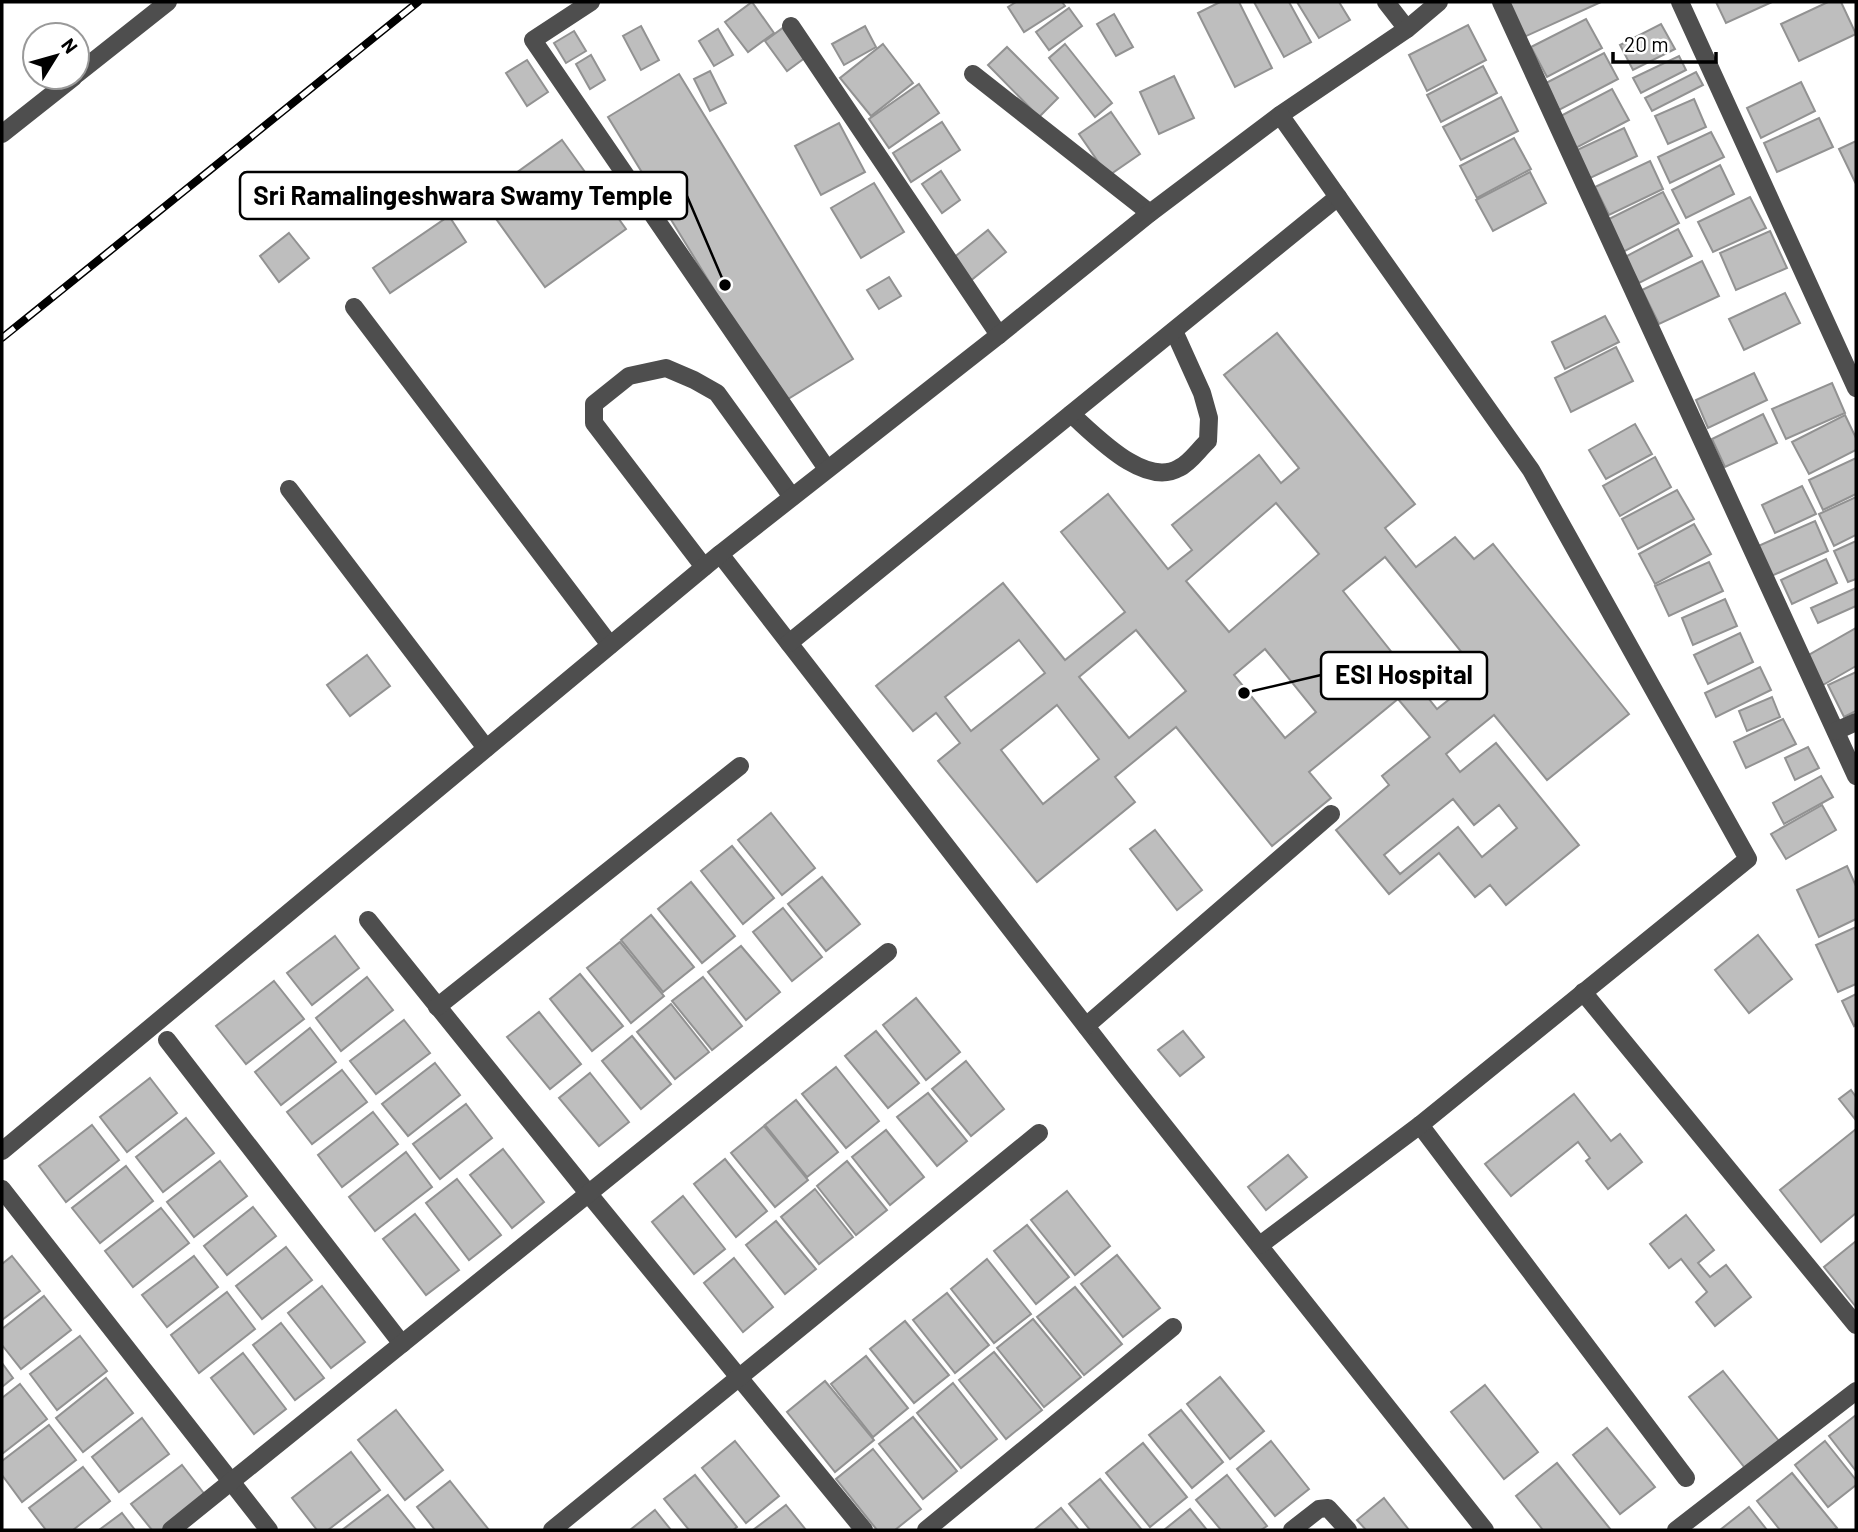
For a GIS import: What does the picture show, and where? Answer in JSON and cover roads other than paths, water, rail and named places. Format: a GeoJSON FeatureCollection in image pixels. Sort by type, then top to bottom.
{"type":"FeatureCollection","features":[{"type":"Feature","properties":{"kind":"street"},"geometry":{"type":"LineString","coordinates":[[91,63],[168,2]]}},
{"type":"Feature","properties":{"kind":"street"},"geometry":{"type":"LineString","coordinates":[[591,2],[533,40],[827,469]]}},
{"type":"Feature","properties":{"kind":"street"},"geometry":{"type":"LineString","coordinates":[[1386,2],[1407,29]]}},
{"type":"Feature","properties":{"kind":"street"},"geometry":{"type":"LineString","coordinates":[[2,1151],[792,496],[1150,213],[1280,115],[1407,29],[1439,2]]}},
{"type":"Feature","properties":{"kind":"street"},"geometry":{"type":"LineString","coordinates":[[1501,2],[1856,776]]}},
{"type":"Feature","properties":{"kind":"street"},"geometry":{"type":"LineString","coordinates":[[1680,2],[1856,388]]}},
{"type":"Feature","properties":{"kind":"street"},"geometry":{"type":"LineString","coordinates":[[791,26],[999,335]]}},
{"type":"Feature","properties":{"kind":"street"},"geometry":{"type":"LineString","coordinates":[[973,74],[1150,213]]}},
{"type":"Feature","properties":{"kind":"street"},"geometry":{"type":"LineString","coordinates":[[2,134],[56,91]]}},
{"type":"Feature","properties":{"kind":"street"},"geometry":{"type":"LineString","coordinates":[[1260,1245],[1420,1125],[1748,859],[1531,470],[1280,115]]}},
{"type":"Feature","properties":{"kind":"street"},"geometry":{"type":"LineString","coordinates":[[789,643],[1338,197]]}},
{"type":"Feature","properties":{"kind":"street"},"geometry":{"type":"LineString","coordinates":[[354,307],[610,645]]}},
{"type":"Feature","properties":{"kind":"street"},"geometry":{"type":"LineString","coordinates":[[1071,414],[1131,463],[1155,473],[1179,469],[1208,441],[1209,418],[1191,366],[1174,331]]}},
{"type":"Feature","properties":{"kind":"street"},"geometry":{"type":"LineString","coordinates":[[704,567],[594,423],[594,404],[629,376],[666,368],[694,380],[717,393],[792,496]]}},
{"type":"Feature","properties":{"kind":"street"},"geometry":{"type":"LineString","coordinates":[[289,489],[486,748]]}},
{"type":"Feature","properties":{"kind":"street"},"geometry":{"type":"LineString","coordinates":[[720,554],[1086,1026],[1485,1530]]}},
{"type":"Feature","properties":{"kind":"street"},"geometry":{"type":"LineString","coordinates":[[1836,731],[1856,722]]}},
{"type":"Feature","properties":{"kind":"street"},"geometry":{"type":"LineString","coordinates":[[437,1007],[740,766]]}},
{"type":"Feature","properties":{"kind":"street"},"geometry":{"type":"LineString","coordinates":[[1086,1026],[1331,814]]}},
{"type":"Feature","properties":{"kind":"street"},"geometry":{"type":"LineString","coordinates":[[368,920],[588,1194],[864,1530]]}},
{"type":"Feature","properties":{"kind":"street"},"geometry":{"type":"LineString","coordinates":[[171,1530],[888,952]]}},
{"type":"Feature","properties":{"kind":"street"},"geometry":{"type":"LineString","coordinates":[[1583,992],[1856,1325]]}},
{"type":"Feature","properties":{"kind":"street"},"geometry":{"type":"LineString","coordinates":[[167,1040],[402,1344]]}},
{"type":"Feature","properties":{"kind":"street"},"geometry":{"type":"LineString","coordinates":[[1420,1125],[1686,1478]]}},
{"type":"Feature","properties":{"kind":"street"},"geometry":{"type":"LineString","coordinates":[[552,1530],[1039,1133]]}},
{"type":"Feature","properties":{"kind":"street"},"geometry":{"type":"LineString","coordinates":[[2,1189],[269,1530]]}},
{"type":"Feature","properties":{"kind":"street"},"geometry":{"type":"LineString","coordinates":[[926,1530],[1173,1327]]}},
{"type":"Feature","properties":{"kind":"street"},"geometry":{"type":"LineString","coordinates":[[1676,1530],[1856,1391]]}},
{"type":"Feature","properties":{"kind":"street"},"geometry":{"type":"LineString","coordinates":[[1292,1530],[1320,1509],[1328,1507],[1348,1530]]}},
{"type":"Feature","properties":{"kind":"railway"},"geometry":{"type":"LineString","coordinates":[[2,338],[418,2]]}},
{"type":"Feature","properties":{"kind":"place","name":"Sri Ramalingeshwara Swamy Temple"},"geometry":{"type":"Point","coordinates":[725,285]}},
{"type":"Feature","properties":{"kind":"place","name":"ESI Hospital"},"geometry":{"type":"Point","coordinates":[1244,693]}}]}
